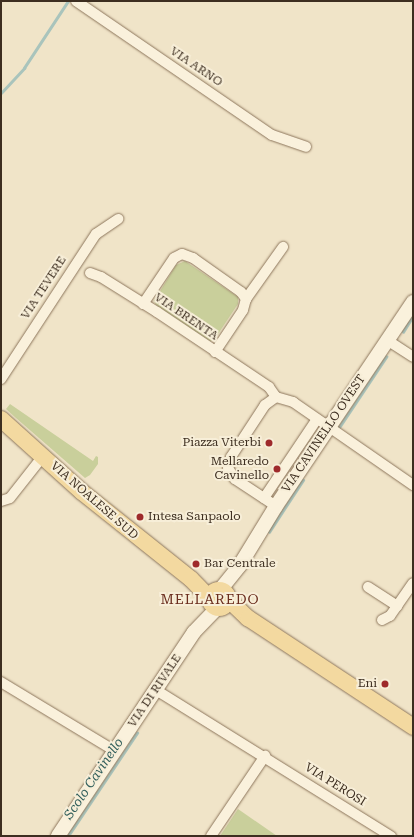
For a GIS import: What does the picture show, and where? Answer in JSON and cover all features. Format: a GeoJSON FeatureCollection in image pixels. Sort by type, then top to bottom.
{"type":"FeatureCollection","features":[{"type":"Feature","properties":{"kind":"main road","name":"VIA NOALESE SUD"},"geometry":{"type":"LineString","coordinates":[[1,419],[82,492],[191,579],[219,599]]}},
{"type":"Feature","properties":{"kind":"main road"},"geometry":{"type":"LineString","coordinates":[[219,599],[413,727]]}},
{"type":"Feature","properties":{"kind":"street","name":"VIA ARNO"},"geometry":{"type":"LineString","coordinates":[[78,2],[272,135],[306,147]]}},
{"type":"Feature","properties":{"kind":"street","name":"VIA TEVERE"},"geometry":{"type":"LineString","coordinates":[[1,379],[96,234],[118,219]]}},
{"type":"Feature","properties":{"kind":"street","name":"VIA BRENTA"},"geometry":{"type":"LineString","coordinates":[[215,352],[243,310],[246,300],[283,247]]}},
{"type":"Feature","properties":{"kind":"street","name":"VIA BRENTA"},"geometry":{"type":"LineString","coordinates":[[143,304],[174,258],[182,254],[193,258],[241,292],[246,300]]}},
{"type":"Feature","properties":{"kind":"street","name":"VIA BRENTA"},"geometry":{"type":"LineString","coordinates":[[90,273],[101,277],[269,387],[276,398]]}},
{"type":"Feature","properties":{"kind":"street","name":"VIA CAVINELLO OVEST"},"geometry":{"type":"LineString","coordinates":[[219,599],[276,506],[413,302]]}},
{"type":"Feature","properties":{"kind":"street"},"geometry":{"type":"LineString","coordinates":[[387,340],[413,357]]}},
{"type":"Feature","properties":{"kind":"street"},"geometry":{"type":"LineString","coordinates":[[276,506],[235,479],[228,468],[229,462],[265,406],[276,398],[293,402],[413,485]]}},
{"type":"Feature","properties":{"kind":"street"},"geometry":{"type":"LineString","coordinates":[[264,498],[317,419]]}},
{"type":"Feature","properties":{"kind":"street"},"geometry":{"type":"LineString","coordinates":[[1,501],[10,498],[43,456]]}},
{"type":"Feature","properties":{"kind":"street"},"geometry":{"type":"LineString","coordinates":[[382,620],[390,616],[413,583]]}},
{"type":"Feature","properties":{"kind":"street"},"geometry":{"type":"LineString","coordinates":[[368,587],[397,606]]}},
{"type":"Feature","properties":{"kind":"street","name":"VIA DI RIVALE"},"geometry":{"type":"LineString","coordinates":[[58,836],[199,625],[219,599]]}},
{"type":"Feature","properties":{"kind":"street"},"geometry":{"type":"LineString","coordinates":[[1,682],[115,752]]}},
{"type":"Feature","properties":{"kind":"street","name":"VIA PEROSI"},"geometry":{"type":"LineString","coordinates":[[156,690],[265,756],[391,836]]}},
{"type":"Feature","properties":{"kind":"street"},"geometry":{"type":"LineString","coordinates":[[211,836],[265,756]]}},
{"type":"Feature","properties":{"kind":"green space"},"geometry":{"type":"Polygon","coordinates":[[[185,261],[238,297],[238,304],[214,340],[210,341],[156,305],[154,301],[176,265],[185,261]]]}},
{"type":"Feature","properties":{"kind":"green space"},"geometry":{"type":"Polygon","coordinates":[[[10,404],[93,461],[96,456],[98,457],[98,464],[90,475],[85,478],[16,418],[6,409],[10,404]]]}},
{"type":"Feature","properties":{"kind":"green space"},"geometry":{"type":"Polygon","coordinates":[[[238,809],[277,836],[220,836],[238,809]]]}},
{"type":"Feature","properties":{"kind":"waterway"},"geometry":{"type":"LineString","coordinates":[[1,93],[24,68],[68,1]]}},
{"type":"Feature","properties":{"kind":"waterway","name":"Scolo Cavinello"},"geometry":{"type":"LineString","coordinates":[[403,332],[413,316]]}},
{"type":"Feature","properties":{"kind":"waterway","name":"Scolo Cavinello"},"geometry":{"type":"LineString","coordinates":[[338,429],[386,357]]}},
{"type":"Feature","properties":{"kind":"waterway","name":"Scolo Cavinello"},"geometry":{"type":"LineString","coordinates":[[269,532],[303,480]]}},
{"type":"Feature","properties":{"kind":"waterway","name":"Scolo Cavinello"},"geometry":{"type":"LineString","coordinates":[[68,836],[137,733]]}},
{"type":"Feature","properties":{"kind":"place","name":"Piazza Viterbi"},"geometry":{"type":"Point","coordinates":[269,443]}},
{"type":"Feature","properties":{"kind":"place","name":"Mellaredo Cavinello"},"geometry":{"type":"Point","coordinates":[277,469]}},
{"type":"Feature","properties":{"kind":"place","name":"Intesa Sanpaolo"},"geometry":{"type":"Point","coordinates":[140,517]}},
{"type":"Feature","properties":{"kind":"place","name":"Bar Centrale"},"geometry":{"type":"Point","coordinates":[196,564]}},
{"type":"Feature","properties":{"kind":"place","name":"Eni"},"geometry":{"type":"Point","coordinates":[385,684]}},
{"type":"Feature","properties":{"kind":"district","name":"MELLAREDO"},"geometry":{"type":"Point","coordinates":[210,599]}}]}
